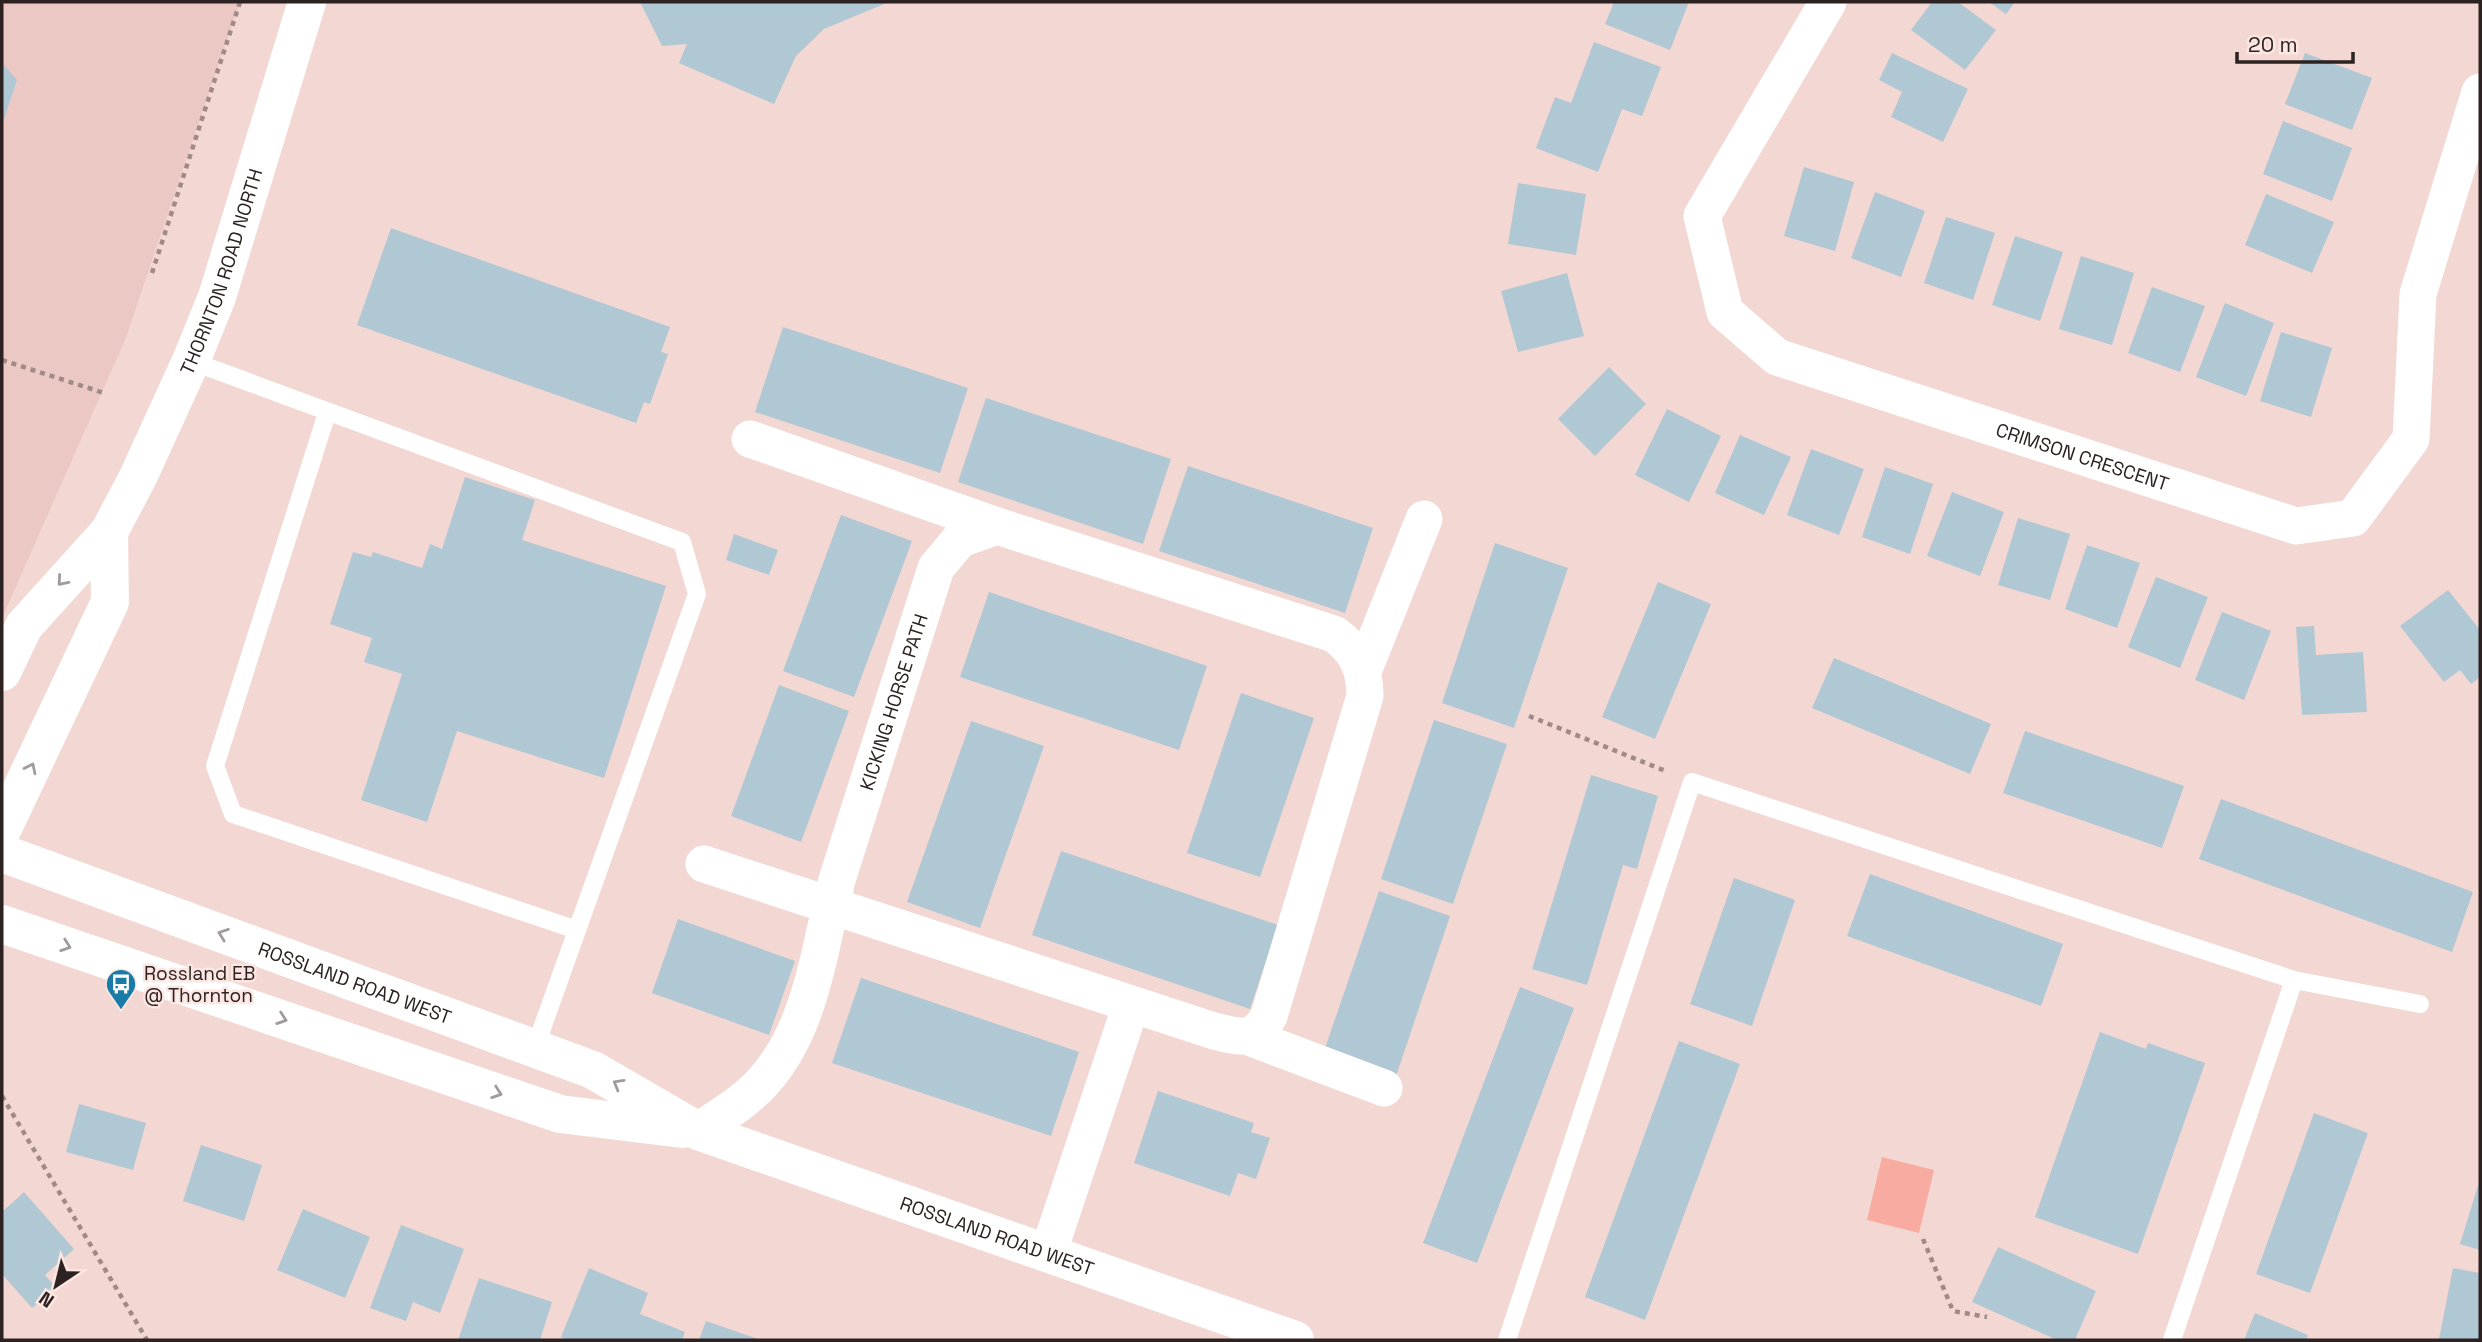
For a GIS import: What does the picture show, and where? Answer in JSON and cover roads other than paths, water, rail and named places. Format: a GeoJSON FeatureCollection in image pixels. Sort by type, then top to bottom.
{"type":"FeatureCollection","features":[{"type":"Feature","properties":{"kind":"main road","name":"THORNTON ROAD NORTH"},"geometry":{"type":"LineString","coordinates":[[2,672],[24,626],[109,532],[191,361],[217,297],[307,2]]}},
{"type":"Feature","properties":{"kind":"main road","name":"THORNTON ROAD NORTH"},"geometry":{"type":"LineString","coordinates":[[2,830],[110,602],[109,532]]}},
{"type":"Feature","properties":{"kind":"main road","name":"ROSSLAND ROAD WEST"},"geometry":{"type":"LineString","coordinates":[[2,853],[593,1070],[698,1131],[1295,1340]]}},
{"type":"Feature","properties":{"kind":"main road","name":"ROSSLAND ROAD WEST"},"geometry":{"type":"LineString","coordinates":[[2,924],[560,1114],[698,1131]]}},
{"type":"Feature","properties":{"kind":"street","name":"CRIMSON CRESCENT"},"geometry":{"type":"LineString","coordinates":[[1828,2],[1702,216],[1725,312],[1777,357],[2296,526],[2353,518],[2411,439],[2418,294],[2480,92]]}},
{"type":"Feature","properties":{"kind":"street"},"geometry":{"type":"LineString","coordinates":[[750,439],[997,526],[1334,635],[1347,645],[1364,669]]}},
{"type":"Feature","properties":{"kind":"street"},"geometry":{"type":"LineString","coordinates":[[1249,1037],[1260,1031],[1269,1016],[1365,696],[1364,669],[1424,519]]}},
{"type":"Feature","properties":{"kind":"street","name":"KICKING HORSE PATH"},"geometry":{"type":"LineString","coordinates":[[698,1131],[748,1097],[782,1056],[795,1034],[821,964],[825,934],[834,908],[836,883],[936,568],[960,539],[997,526]]}},
{"type":"Feature","properties":{"kind":"street"},"geometry":{"type":"LineString","coordinates":[[704,864],[1214,1031],[1249,1037],[1384,1088]]}},
{"type":"Feature","properties":{"kind":"street"},"geometry":{"type":"LineString","coordinates":[[1048,1254],[1131,1004]]}},
{"type":"Feature","properties":{"kind":"lane"},"geometry":{"type":"LineString","coordinates":[[191,361],[682,542],[697,594],[535,1048]]}},
{"type":"Feature","properties":{"kind":"lane"},"geometry":{"type":"LineString","coordinates":[[327,413],[215,766],[233,814],[577,930]]}},
{"type":"Feature","properties":{"kind":"lane"},"geometry":{"type":"LineString","coordinates":[[1507,1340],[1692,782],[2294,980],[2420,1004]]}},
{"type":"Feature","properties":{"kind":"lane"},"geometry":{"type":"LineString","coordinates":[[2172,1340],[2294,980]]}},
{"type":"Feature","properties":{"kind":"place","name":"Rossland EB @ Thornton"},"geometry":{"type":"Point","coordinates":[121,1011]}}]}
